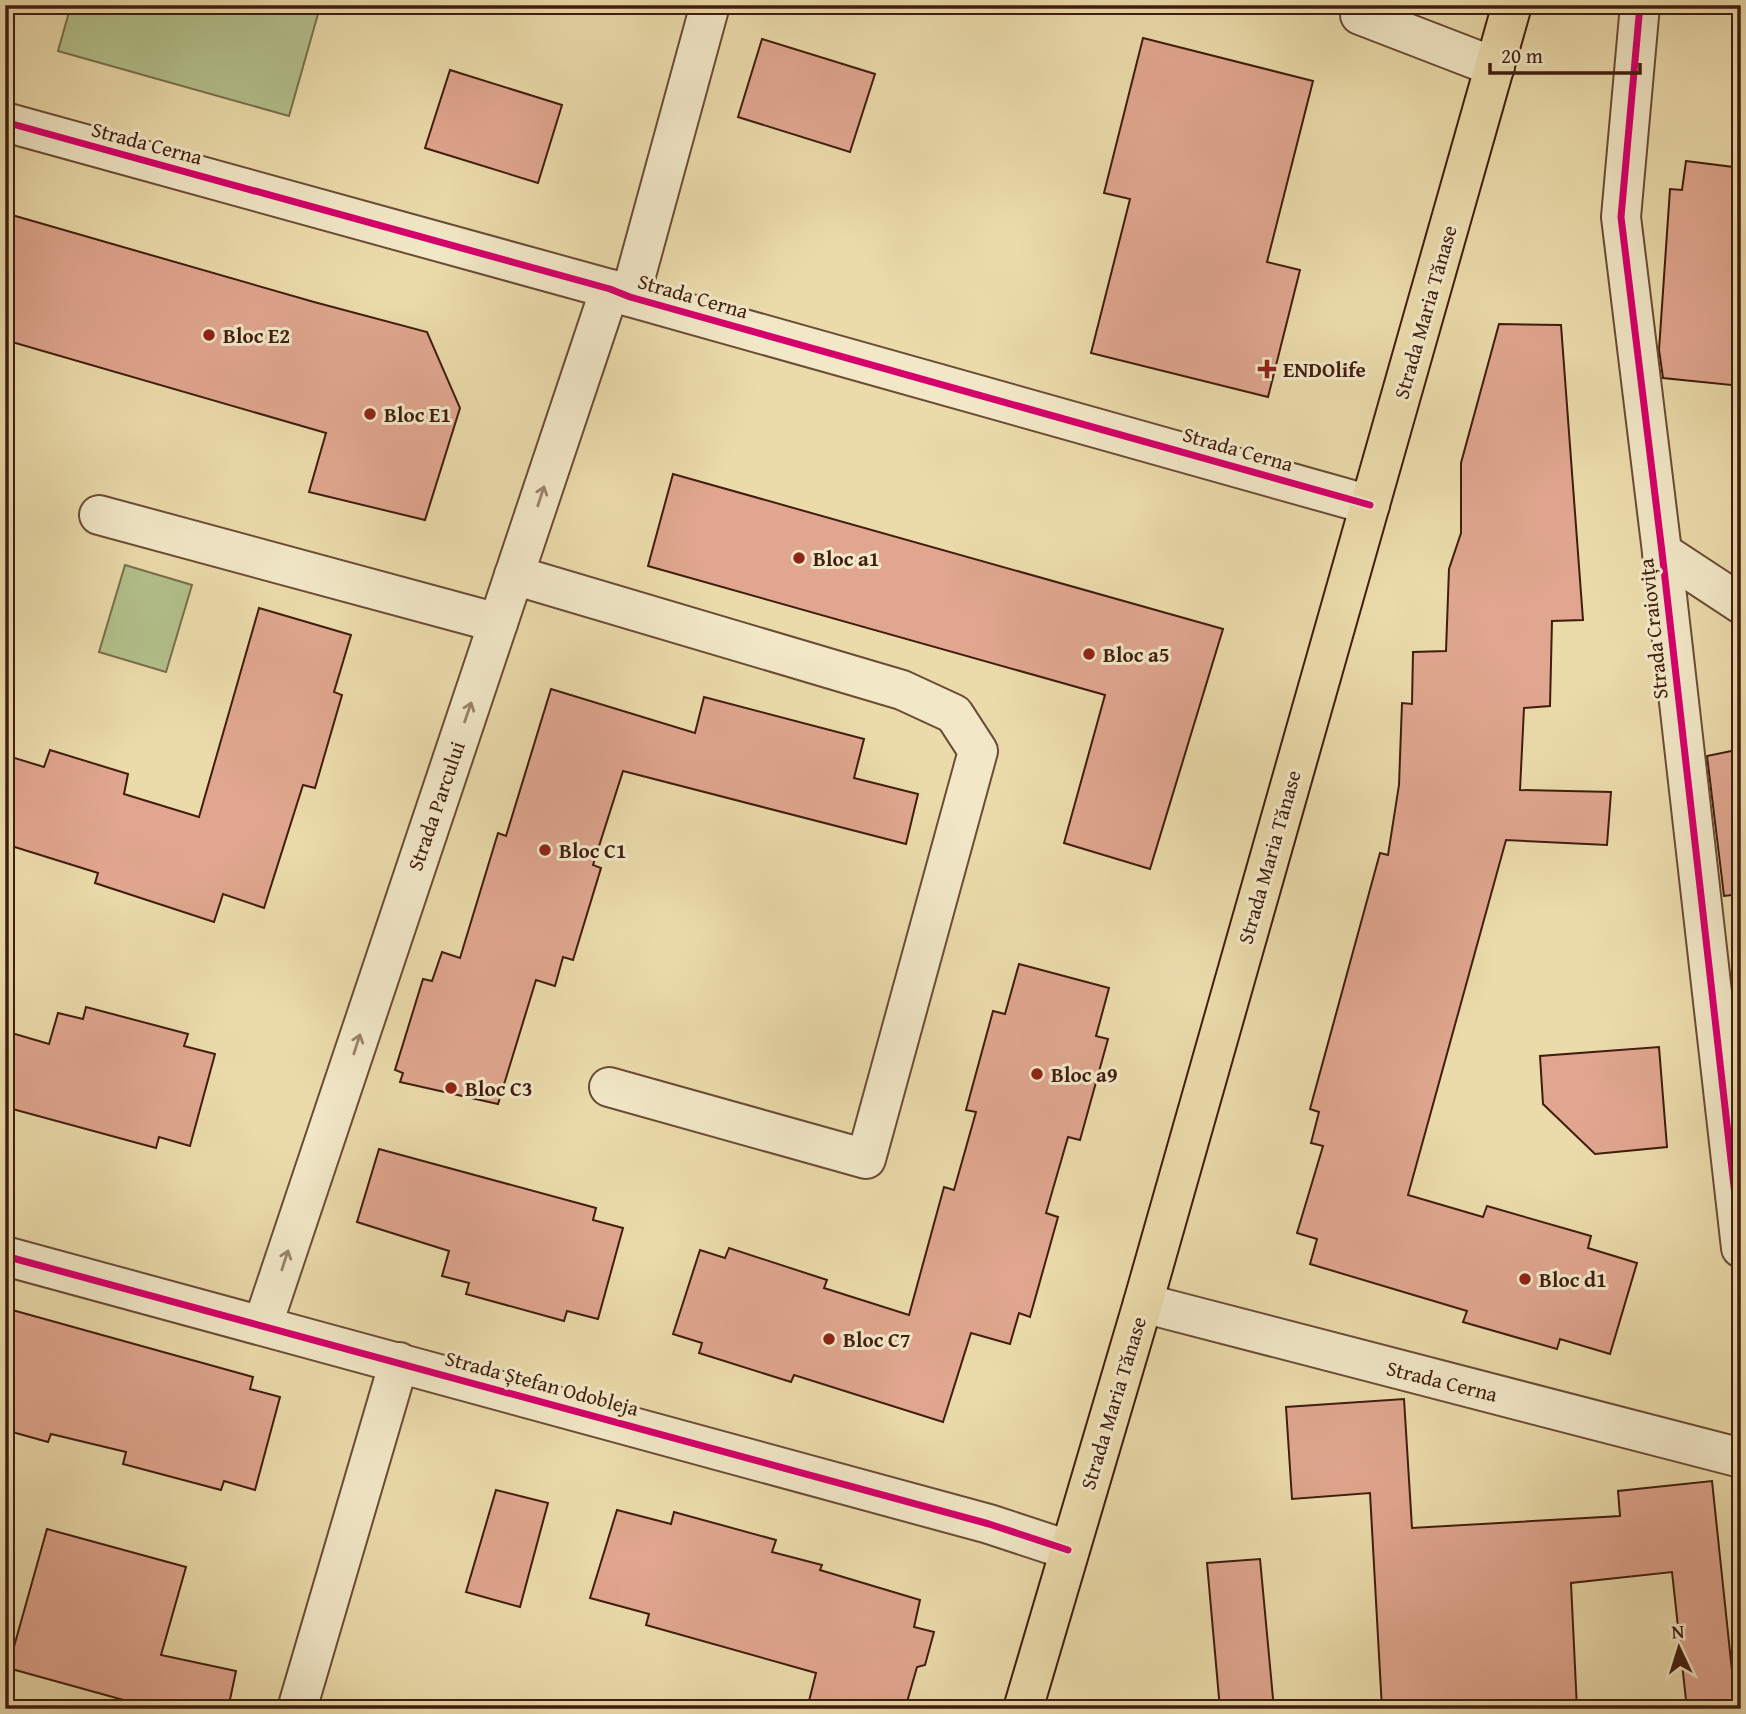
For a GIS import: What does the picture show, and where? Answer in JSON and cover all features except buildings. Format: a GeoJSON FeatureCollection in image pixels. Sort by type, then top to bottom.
{"type":"FeatureCollection","features":[{"type":"Feature","properties":{"kind":"main road","name":"Strada Maria Tănase"},"geometry":{"type":"LineString","coordinates":[[1023,1709],[1068,1549],[1143,1303],[1512,5]]}},
{"type":"Feature","properties":{"kind":"street","name":"Strada Parcului"},"geometry":{"type":"LineString","coordinates":[[263,1324],[514,575],[620,293],[710,5]]}},
{"type":"Feature","properties":{"kind":"street","name":"Strada Craiovița"},"geometry":{"type":"LineString","coordinates":[[1640,5],[1621,216],[1741,1248]]}},
{"type":"Feature","properties":{"kind":"street"},"geometry":{"type":"LineString","coordinates":[[1360,15],[1495,67]]}},
{"type":"Feature","properties":{"kind":"street","name":"Strada Cerna"},"geometry":{"type":"LineString","coordinates":[[5,122],[1370,505]]}},
{"type":"Feature","properties":{"kind":"street"},"geometry":{"type":"LineString","coordinates":[[99,515],[498,623]]}},
{"type":"Feature","properties":{"kind":"street"},"geometry":{"type":"LineString","coordinates":[[1662,552],[1741,604]]}},
{"type":"Feature","properties":{"kind":"street"},"geometry":{"type":"LineString","coordinates":[[514,575],[902,690],[954,715],[978,751],[866,1159],[609,1087]]}},
{"type":"Feature","properties":{"kind":"street","name":"Strada Ștefan Odobleja"},"geometry":{"type":"LineString","coordinates":[[5,1256],[263,1324],[989,1524],[1068,1549]]}},
{"type":"Feature","properties":{"kind":"street","name":"Strada Cerna"},"geometry":{"type":"LineString","coordinates":[[1143,1303],[1741,1458]]}},
{"type":"Feature","properties":{"kind":"street"},"geometry":{"type":"LineString","coordinates":[[297,1709],[399,1362]]}},
{"type":"Feature","properties":{"kind":"green space"},"geometry":{"type":"Polygon","coordinates":[[[71,5],[287,5],[318,14],[289,116],[58,51],[71,5]]]}},
{"type":"Feature","properties":{"kind":"green space"},"geometry":{"type":"Polygon","coordinates":[[[125,565],[192,585],[166,672],[99,652],[125,565]]]}},
{"type":"Feature","properties":{"kind":"cycle path"},"geometry":{"type":"LineString","coordinates":[[1640,5],[1621,217],[1741,1248]]}},
{"type":"Feature","properties":{"kind":"cycle path"},"geometry":{"type":"LineString","coordinates":[[5,122],[610,289],[630,297],[1370,505]]}},
{"type":"Feature","properties":{"kind":"cycle path"},"geometry":{"type":"LineString","coordinates":[[5,1256],[989,1524],[1068,1550]]}},
{"type":"Feature","properties":{"kind":"place","name":"Bloc E2"},"geometry":{"type":"Point","coordinates":[209,335]}},
{"type":"Feature","properties":{"kind":"place","name":"ENDOlife"},"geometry":{"type":"Point","coordinates":[1267,369]}},
{"type":"Feature","properties":{"kind":"place","name":"Bloc E1"},"geometry":{"type":"Point","coordinates":[370,414]}},
{"type":"Feature","properties":{"kind":"place","name":"Bloc a1"},"geometry":{"type":"Point","coordinates":[799,558]}},
{"type":"Feature","properties":{"kind":"place","name":"Bloc a5"},"geometry":{"type":"Point","coordinates":[1089,654]}},
{"type":"Feature","properties":{"kind":"place","name":"Bloc C1"},"geometry":{"type":"Point","coordinates":[545,850]}},
{"type":"Feature","properties":{"kind":"place","name":"Bloc a9"},"geometry":{"type":"Point","coordinates":[1037,1074]}},
{"type":"Feature","properties":{"kind":"place","name":"Bloc C3"},"geometry":{"type":"Point","coordinates":[451,1088]}},
{"type":"Feature","properties":{"kind":"place","name":"Bloc d1"},"geometry":{"type":"Point","coordinates":[1525,1279]}},
{"type":"Feature","properties":{"kind":"place","name":"Bloc C7"},"geometry":{"type":"Point","coordinates":[829,1339]}}]}
